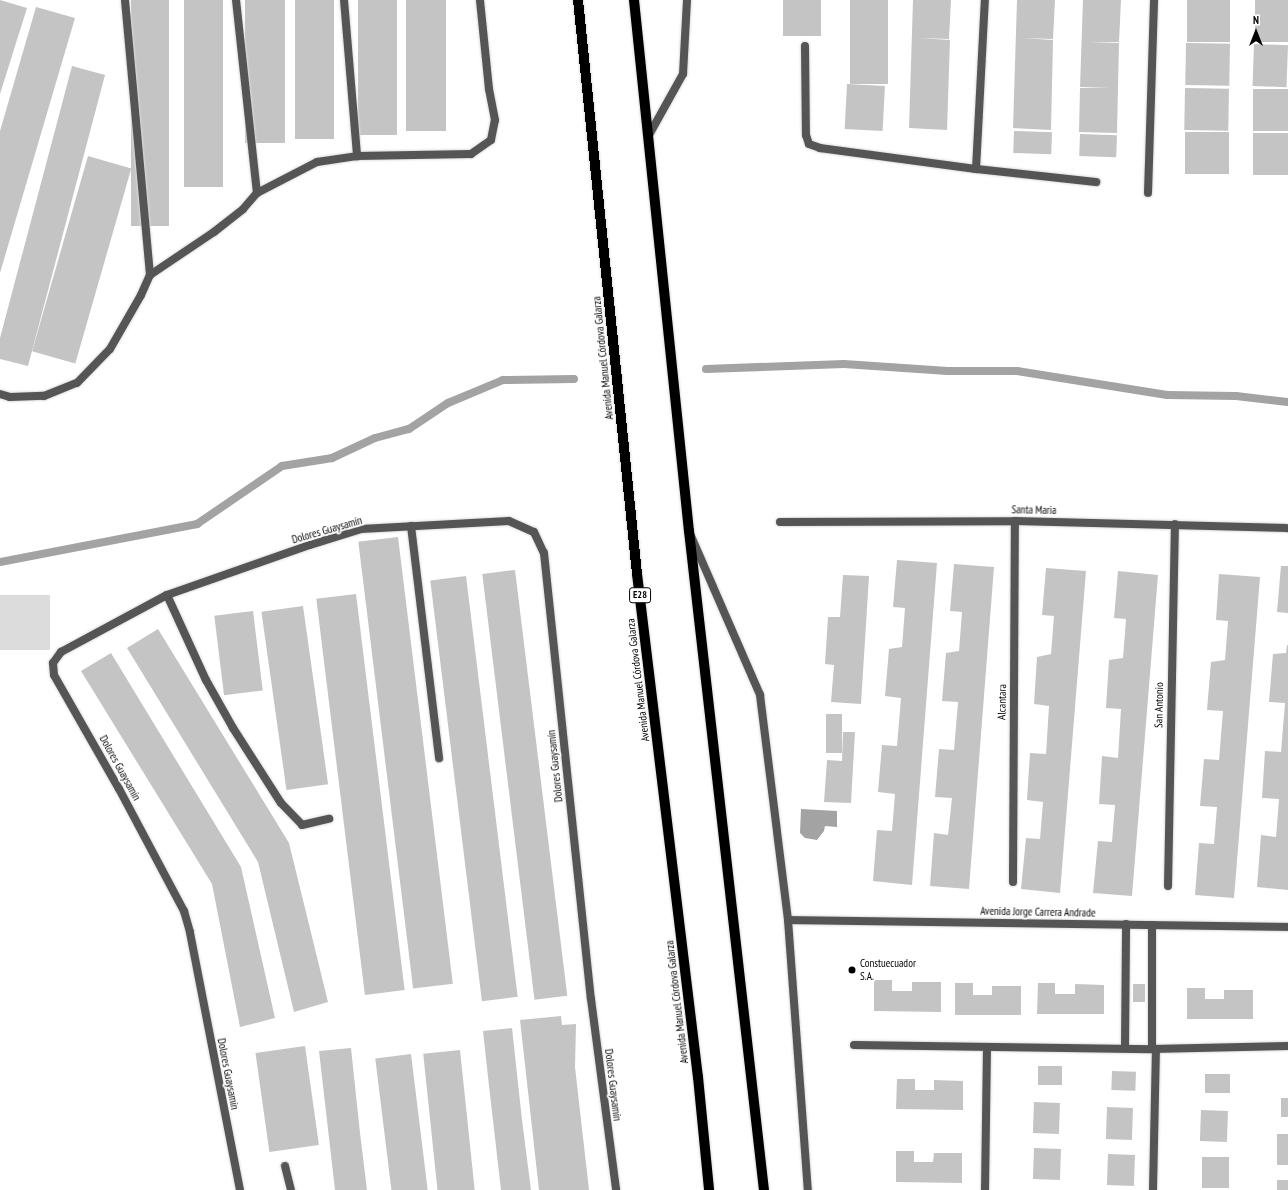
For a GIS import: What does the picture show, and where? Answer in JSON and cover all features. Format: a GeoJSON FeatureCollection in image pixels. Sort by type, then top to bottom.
{"type":"FeatureCollection","features":[{"type":"Feature","properties":{"kind":"main road","name":"Avenida Manuel Córdova Galarza"},"geometry":{"type":"LineString","coordinates":[[578,0],[637,574],[697,1069],[709,1190]]}},
{"type":"Feature","properties":{"kind":"main road"},"geometry":{"type":"LineString","coordinates":[[634,0],[689,531],[764,1190]]}},
{"type":"Feature","properties":{"kind":"street"},"geometry":{"type":"LineString","coordinates":[[0,394],[10,397],[44,396],[77,383],[110,349],[141,295],[150,275],[124,0]]}},
{"type":"Feature","properties":{"kind":"street"},"geometry":{"type":"LineString","coordinates":[[236,0],[257,193]]}},
{"type":"Feature","properties":{"kind":"street"},"geometry":{"type":"LineString","coordinates":[[344,0],[356,156]]}},
{"type":"Feature","properties":{"kind":"street"},"geometry":{"type":"LineString","coordinates":[[150,275],[214,232],[243,209],[257,193],[317,162],[356,156],[471,154],[491,140],[495,120],[489,89],[480,0]]}},
{"type":"Feature","properties":{"kind":"street"},"geometry":{"type":"LineString","coordinates":[[649,135],[683,74],[687,0]]}},
{"type":"Feature","properties":{"kind":"street"},"geometry":{"type":"LineString","coordinates":[[976,169],[985,0]]}},
{"type":"Feature","properties":{"kind":"street"},"geometry":{"type":"LineString","coordinates":[[1148,193],[1154,0]]}},
{"type":"Feature","properties":{"kind":"street"},"geometry":{"type":"LineString","coordinates":[[805,46],[806,135],[809,144],[820,148],[976,169],[1096,182]]}},
{"type":"Feature","properties":{"kind":"street","name":"Dolores Guaysamín"},"geometry":{"type":"LineString","coordinates":[[240,1190],[190,932],[184,911],[119,789],[54,675],[53,663],[61,652],[167,595],[361,529],[509,521],[534,532],[544,553],[590,991],[616,1190]]}},
{"type":"Feature","properties":{"kind":"street","name":"Santa Maria"},"geometry":{"type":"LineString","coordinates":[[780,522],[1015,521],[1288,528]]}},
{"type":"Feature","properties":{"kind":"street","name":"Alcantara"},"geometry":{"type":"LineString","coordinates":[[1013,882],[1015,521]]}},
{"type":"Feature","properties":{"kind":"street","name":"San Antonio"},"geometry":{"type":"LineString","coordinates":[[1168,886],[1175,524]]}},
{"type":"Feature","properties":{"kind":"street"},"geometry":{"type":"LineString","coordinates":[[411,526],[439,758]]}},
{"type":"Feature","properties":{"kind":"street"},"geometry":{"type":"LineString","coordinates":[[689,531],[760,695],[788,920],[808,1190]]}},
{"type":"Feature","properties":{"kind":"street"},"geometry":{"type":"LineString","coordinates":[[167,595],[218,701],[281,803],[302,825],[329,819]]}},
{"type":"Feature","properties":{"kind":"street","name":"Avenida Jorge Carrera Andrade"},"geometry":{"type":"LineString","coordinates":[[788,920],[1288,927]]}},
{"type":"Feature","properties":{"kind":"street"},"geometry":{"type":"LineString","coordinates":[[1125,1048],[1126,924]]}},
{"type":"Feature","properties":{"kind":"street"},"geometry":{"type":"LineString","coordinates":[[1152,925],[1154,1049],[1153,1190]]}},
{"type":"Feature","properties":{"kind":"street"},"geometry":{"type":"LineString","coordinates":[[854,1045],[987,1048],[1154,1049],[1288,1046]]}},
{"type":"Feature","properties":{"kind":"street"},"geometry":{"type":"LineString","coordinates":[[985,1190],[987,1048]]}},
{"type":"Feature","properties":{"kind":"street"},"geometry":{"type":"LineString","coordinates":[[286,1166],[291,1190]]}},
{"type":"Feature","properties":{"kind":"shaded area"},"geometry":{"type":"Polygon","coordinates":[[[0,595],[50,595],[50,650],[0,650],[0,595]]]}},
{"type":"Feature","properties":{"kind":"shaded area"},"geometry":{"type":"Polygon","coordinates":[[[801,809],[837,811],[837,827],[825,826],[824,831],[817,840],[805,838],[800,833],[801,809]]]}},
{"type":"Feature","properties":{"kind":"building"},"geometry":{"type":"Polygon","coordinates":[[[0,0],[27,8],[0,94],[0,0]]]}},
{"type":"Feature","properties":{"kind":"building"},"geometry":{"type":"Polygon","coordinates":[[[131,0],[169,0],[169,226],[131,226],[131,0]]]}},
{"type":"Feature","properties":{"kind":"building"},"geometry":{"type":"Polygon","coordinates":[[[184,0],[223,0],[223,187],[184,187],[184,0]]]}},
{"type":"Feature","properties":{"kind":"building"},"geometry":{"type":"Polygon","coordinates":[[[245,0],[285,0],[285,143],[245,143],[245,0]]]}},
{"type":"Feature","properties":{"kind":"building"},"geometry":{"type":"Polygon","coordinates":[[[295,0],[334,0],[334,139],[295,139],[295,0]]]}},
{"type":"Feature","properties":{"kind":"building"},"geometry":{"type":"Polygon","coordinates":[[[358,0],[397,0],[397,135],[358,135],[358,0]]]}},
{"type":"Feature","properties":{"kind":"building"},"geometry":{"type":"Polygon","coordinates":[[[406,0],[446,0],[446,131],[406,131],[406,0]]]}},
{"type":"Feature","properties":{"kind":"building"},"geometry":{"type":"Polygon","coordinates":[[[783,0],[821,0],[821,36],[783,36],[783,0]]]}},
{"type":"Feature","properties":{"kind":"building"},"geometry":{"type":"Polygon","coordinates":[[[850,0],[888,0],[888,84],[850,84],[850,0]]]}},
{"type":"Feature","properties":{"kind":"building"},"geometry":{"type":"Polygon","coordinates":[[[913,0],[951,0],[949,39],[919,38],[950,40],[947,130],[909,128],[913,0]]]}},
{"type":"Feature","properties":{"kind":"building"},"geometry":{"type":"Polygon","coordinates":[[[1017,0],[1055,0],[1053,39],[1023,38],[1053,40],[1051,130],[1013,128],[1017,0]]]}},
{"type":"Feature","properties":{"kind":"building"},"geometry":{"type":"Polygon","coordinates":[[[1083,0],[1121,0],[1119,42],[1089,42],[1119,43],[1117,133],[1079,132],[1080,88],[1110,88],[1080,87],[1083,0]]]}},
{"type":"Feature","properties":{"kind":"building"},"geometry":{"type":"Polygon","coordinates":[[[1187,0],[1230,0],[1230,42],[1187,42],[1187,0]]]}},
{"type":"Feature","properties":{"kind":"building"},"geometry":{"type":"Polygon","coordinates":[[[1255,0],[1288,0],[1288,42],[1255,42],[1255,0]]]}},
{"type":"Feature","properties":{"kind":"building"},"geometry":{"type":"Polygon","coordinates":[[[36,7],[75,18],[0,273],[0,131],[36,7]]]}},
{"type":"Feature","properties":{"kind":"building"},"geometry":{"type":"Polygon","coordinates":[[[1186,43],[1230,44],[1229,86],[1185,85],[1186,43]]]}},
{"type":"Feature","properties":{"kind":"building"},"geometry":{"type":"Polygon","coordinates":[[[1254,44],[1288,45],[1287,87],[1253,86],[1254,44]]]}},
{"type":"Feature","properties":{"kind":"building"},"geometry":{"type":"Polygon","coordinates":[[[72,66],[105,75],[28,366],[0,359],[0,338],[72,66]]]}},
{"type":"Feature","properties":{"kind":"building"},"geometry":{"type":"Polygon","coordinates":[[[847,84],[885,86],[883,131],[845,129],[847,84]]]}},
{"type":"Feature","properties":{"kind":"building"},"geometry":{"type":"Polygon","coordinates":[[[1185,88],[1229,89],[1228,131],[1184,130],[1185,88]]]}},
{"type":"Feature","properties":{"kind":"building"},"geometry":{"type":"Polygon","coordinates":[[[1253,89],[1288,89],[1288,131],[1253,131],[1253,89]]]}},
{"type":"Feature","properties":{"kind":"building"},"geometry":{"type":"Polygon","coordinates":[[[1014,131],[1052,132],[1051,154],[1013,153],[1014,131]]]}},
{"type":"Feature","properties":{"kind":"building"},"geometry":{"type":"Polygon","coordinates":[[[1185,132],[1229,132],[1229,174],[1185,174],[1185,132]]]}},
{"type":"Feature","properties":{"kind":"building"},"geometry":{"type":"Polygon","coordinates":[[[1253,133],[1288,133],[1288,175],[1253,175],[1253,133]]]}},
{"type":"Feature","properties":{"kind":"building"},"geometry":{"type":"Polygon","coordinates":[[[1080,134],[1117,135],[1116,157],[1079,156],[1080,134]]]}},
{"type":"Feature","properties":{"kind":"building"},"geometry":{"type":"Polygon","coordinates":[[[88,156],[131,168],[75,364],[32,351],[88,156]]]}},
{"type":"Feature","properties":{"kind":"building"},"geometry":{"type":"Polygon","coordinates":[[[398,537],[453,984],[413,989],[358,542],[398,537]]]}},
{"type":"Feature","properties":{"kind":"building"},"geometry":{"type":"Polygon","coordinates":[[[897,560],[937,563],[912,885],[873,881],[877,830],[892,831],[895,794],[878,792],[882,745],[897,746],[901,698],[885,696],[889,649],[902,647],[905,608],[893,607],[897,560]]]}},
{"type":"Feature","properties":{"kind":"building"},"geometry":{"type":"Polygon","coordinates":[[[954,564],[994,567],[969,889],[930,886],[934,833],[948,835],[952,798],[935,797],[939,749],[954,750],[958,702],[942,701],[946,653],[959,651],[962,612],[950,611],[954,564]]]}},
{"type":"Feature","properties":{"kind":"building"},"geometry":{"type":"Polygon","coordinates":[[[1281,566],[1288,566],[1288,613],[1277,612],[1281,566]]]}},
{"type":"Feature","properties":{"kind":"building"},"geometry":{"type":"Polygon","coordinates":[[[1046,568],[1086,571],[1060,893],[1021,889],[1026,838],[1040,839],[1043,802],[1027,800],[1030,753],[1046,754],[1049,706],[1034,704],[1037,657],[1051,654],[1054,616],[1042,615],[1046,568]]]}},
{"type":"Feature","properties":{"kind":"building"},"geometry":{"type":"Polygon","coordinates":[[[515,570],[567,996],[535,1000],[482,574],[515,570]]]}},
{"type":"Feature","properties":{"kind":"building"},"geometry":{"type":"Polygon","coordinates":[[[1118,571],[1158,575],[1132,896],[1093,893],[1098,841],[1112,842],[1115,805],[1099,804],[1102,756],[1118,758],[1121,709],[1106,708],[1109,660],[1123,658],[1126,619],[1114,618],[1118,571]]]}},
{"type":"Feature","properties":{"kind":"building"},"geometry":{"type":"Polygon","coordinates":[[[1219,574],[1260,577],[1234,898],[1195,895],[1199,843],[1214,844],[1217,807],[1200,806],[1204,759],[1219,760],[1223,711],[1207,710],[1211,662],[1225,660],[1228,621],[1216,620],[1219,574]]]}},
{"type":"Feature","properties":{"kind":"building"},"geometry":{"type":"Polygon","coordinates":[[[843,575],[869,576],[861,704],[831,702],[834,665],[825,664],[828,617],[840,617],[843,575]]]}},
{"type":"Feature","properties":{"kind":"building"},"geometry":{"type":"Polygon","coordinates":[[[466,576],[518,997],[482,1001],[430,580],[466,576]]]}},
{"type":"Feature","properties":{"kind":"building"},"geometry":{"type":"Polygon","coordinates":[[[356,594],[405,990],[365,995],[316,599],[356,594]]]}},
{"type":"Feature","properties":{"kind":"building"},"geometry":{"type":"Polygon","coordinates":[[[303,606],[328,784],[286,790],[261,612],[303,606]]]}},
{"type":"Feature","properties":{"kind":"building"},"geometry":{"type":"Polygon","coordinates":[[[253,611],[263,690],[224,695],[214,616],[253,611]]]}},
{"type":"Feature","properties":{"kind":"building"},"geometry":{"type":"Polygon","coordinates":[[[158,629],[289,843],[328,1002],[294,1012],[258,862],[127,648],[158,629]]]}},
{"type":"Feature","properties":{"kind":"building"},"geometry":{"type":"Polygon","coordinates":[[[1287,645],[1288,890],[1257,887],[1261,835],[1276,837],[1279,799],[1262,798],[1265,751],[1281,752],[1285,703],[1269,702],[1273,654],[1286,653],[1287,645]]]}},
{"type":"Feature","properties":{"kind":"building"},"geometry":{"type":"Polygon","coordinates":[[[111,653],[241,867],[275,1018],[240,1027],[212,884],[81,671],[111,653]]]}},
{"type":"Feature","properties":{"kind":"building"},"geometry":{"type":"Polygon","coordinates":[[[826,714],[842,714],[842,753],[826,753],[826,714]]]}},
{"type":"Feature","properties":{"kind":"building"},"geometry":{"type":"Polygon","coordinates":[[[843,732],[855,732],[851,803],[824,802],[827,760],[842,761],[843,732]]]}},
{"type":"Feature","properties":{"kind":"building"},"geometry":{"type":"Polygon","coordinates":[[[874,980],[892,980],[892,991],[912,991],[912,982],[941,982],[941,1012],[874,1011],[874,980]]]}},
{"type":"Feature","properties":{"kind":"building"},"geometry":{"type":"Polygon","coordinates":[[[955,983],[973,983],[973,995],[992,995],[992,986],[1021,986],[1021,1015],[955,1015],[955,983]]]}},
{"type":"Feature","properties":{"kind":"building"},"geometry":{"type":"Polygon","coordinates":[[[1038,983],[1055,983],[1055,994],[1075,994],[1075,984],[1104,985],[1104,1014],[1037,1014],[1038,983]]]}},
{"type":"Feature","properties":{"kind":"building"},"geometry":{"type":"Polygon","coordinates":[[[1133,984],[1145,984],[1145,1002],[1133,1002],[1133,984]]]}},
{"type":"Feature","properties":{"kind":"building"},"geometry":{"type":"Polygon","coordinates":[[[1187,988],[1205,988],[1205,999],[1224,999],[1224,990],[1253,990],[1253,1019],[1187,1019],[1187,988]]]}},
{"type":"Feature","properties":{"kind":"building"},"geometry":{"type":"Polygon","coordinates":[[[561,1016],[562,1025],[576,1024],[575,1067],[589,1190],[539,1190],[520,1020],[561,1016]]]}},
{"type":"Feature","properties":{"kind":"building"},"geometry":{"type":"Polygon","coordinates":[[[512,1028],[531,1190],[501,1190],[483,1031],[512,1028]]]}},
{"type":"Feature","properties":{"kind":"building"},"geometry":{"type":"Polygon","coordinates":[[[305,1046],[319,1145],[269,1152],[255,1053],[305,1046]]]}},
{"type":"Feature","properties":{"kind":"building"},"geometry":{"type":"Polygon","coordinates":[[[351,1048],[367,1190],[335,1190],[319,1051],[351,1048]]]}},
{"type":"Feature","properties":{"kind":"building"},"geometry":{"type":"Polygon","coordinates":[[[460,1050],[475,1190],[438,1190],[423,1054],[460,1050]]]}},
{"type":"Feature","properties":{"kind":"building"},"geometry":{"type":"Polygon","coordinates":[[[411,1054],[428,1190],[391,1190],[375,1058],[411,1054]]]}},
{"type":"Feature","properties":{"kind":"building"},"geometry":{"type":"Polygon","coordinates":[[[1038,1066],[1062,1066],[1062,1085],[1038,1085],[1038,1066]]]}},
{"type":"Feature","properties":{"kind":"building"},"geometry":{"type":"Polygon","coordinates":[[[1112,1071],[1136,1072],[1135,1091],[1111,1090],[1112,1071]]]}},
{"type":"Feature","properties":{"kind":"building"},"geometry":{"type":"Polygon","coordinates":[[[1205,1074],[1230,1074],[1230,1093],[1205,1093],[1205,1074]]]}},
{"type":"Feature","properties":{"kind":"building"},"geometry":{"type":"Polygon","coordinates":[[[897,1079],[915,1079],[915,1090],[934,1090],[934,1080],[963,1081],[963,1110],[896,1109],[897,1079]]]}},
{"type":"Feature","properties":{"kind":"building"},"geometry":{"type":"Polygon","coordinates":[[[1281,1098],[1288,1098],[1288,1117],[1281,1117],[1281,1098]]]}},
{"type":"Feature","properties":{"kind":"building"},"geometry":{"type":"Polygon","coordinates":[[[1034,1102],[1060,1103],[1059,1134],[1033,1133],[1034,1102]]]}},
{"type":"Feature","properties":{"kind":"building"},"geometry":{"type":"Polygon","coordinates":[[[1107,1107],[1133,1108],[1132,1140],[1106,1139],[1107,1107]]]}},
{"type":"Feature","properties":{"kind":"building"},"geometry":{"type":"Polygon","coordinates":[[[1201,1110],[1228,1111],[1227,1142],[1200,1141],[1201,1110]]]}},
{"type":"Feature","properties":{"kind":"building"},"geometry":{"type":"Polygon","coordinates":[[[1277,1134],[1288,1134],[1288,1165],[1277,1165],[1277,1134]]]}},
{"type":"Feature","properties":{"kind":"building"},"geometry":{"type":"Polygon","coordinates":[[[1034,1148],[1061,1149],[1060,1180],[1033,1179],[1034,1148]]]}},
{"type":"Feature","properties":{"kind":"building"},"geometry":{"type":"Polygon","coordinates":[[[896,1151],[914,1151],[914,1162],[933,1162],[934,1153],[962,1153],[962,1183],[896,1182],[896,1151]]]}},
{"type":"Feature","properties":{"kind":"building"},"geometry":{"type":"Polygon","coordinates":[[[1108,1154],[1135,1155],[1134,1186],[1107,1185],[1108,1154]]]}},
{"type":"Feature","properties":{"kind":"building"},"geometry":{"type":"Polygon","coordinates":[[[1202,1157],[1229,1157],[1229,1188],[1202,1188],[1202,1157]]]}},
{"type":"Feature","properties":{"kind":"building"},"geometry":{"type":"Polygon","coordinates":[[[1277,1180],[1288,1180],[1288,1190],[1277,1190],[1277,1180]]]}},
{"type":"Feature","properties":{"kind":"waterway"},"geometry":{"type":"LineString","coordinates":[[706,369],[844,364],[948,371],[1017,371],[1167,395],[1236,396],[1288,402]]}},
{"type":"Feature","properties":{"kind":"waterway"},"geometry":{"type":"LineString","coordinates":[[0,562],[197,524],[282,466],[332,458],[375,438],[409,429],[448,403],[503,380],[574,379]]}},
{"type":"Feature","properties":{"kind":"place","name":"Constuecuador S.A."},"geometry":{"type":"Point","coordinates":[852,970]}}]}
